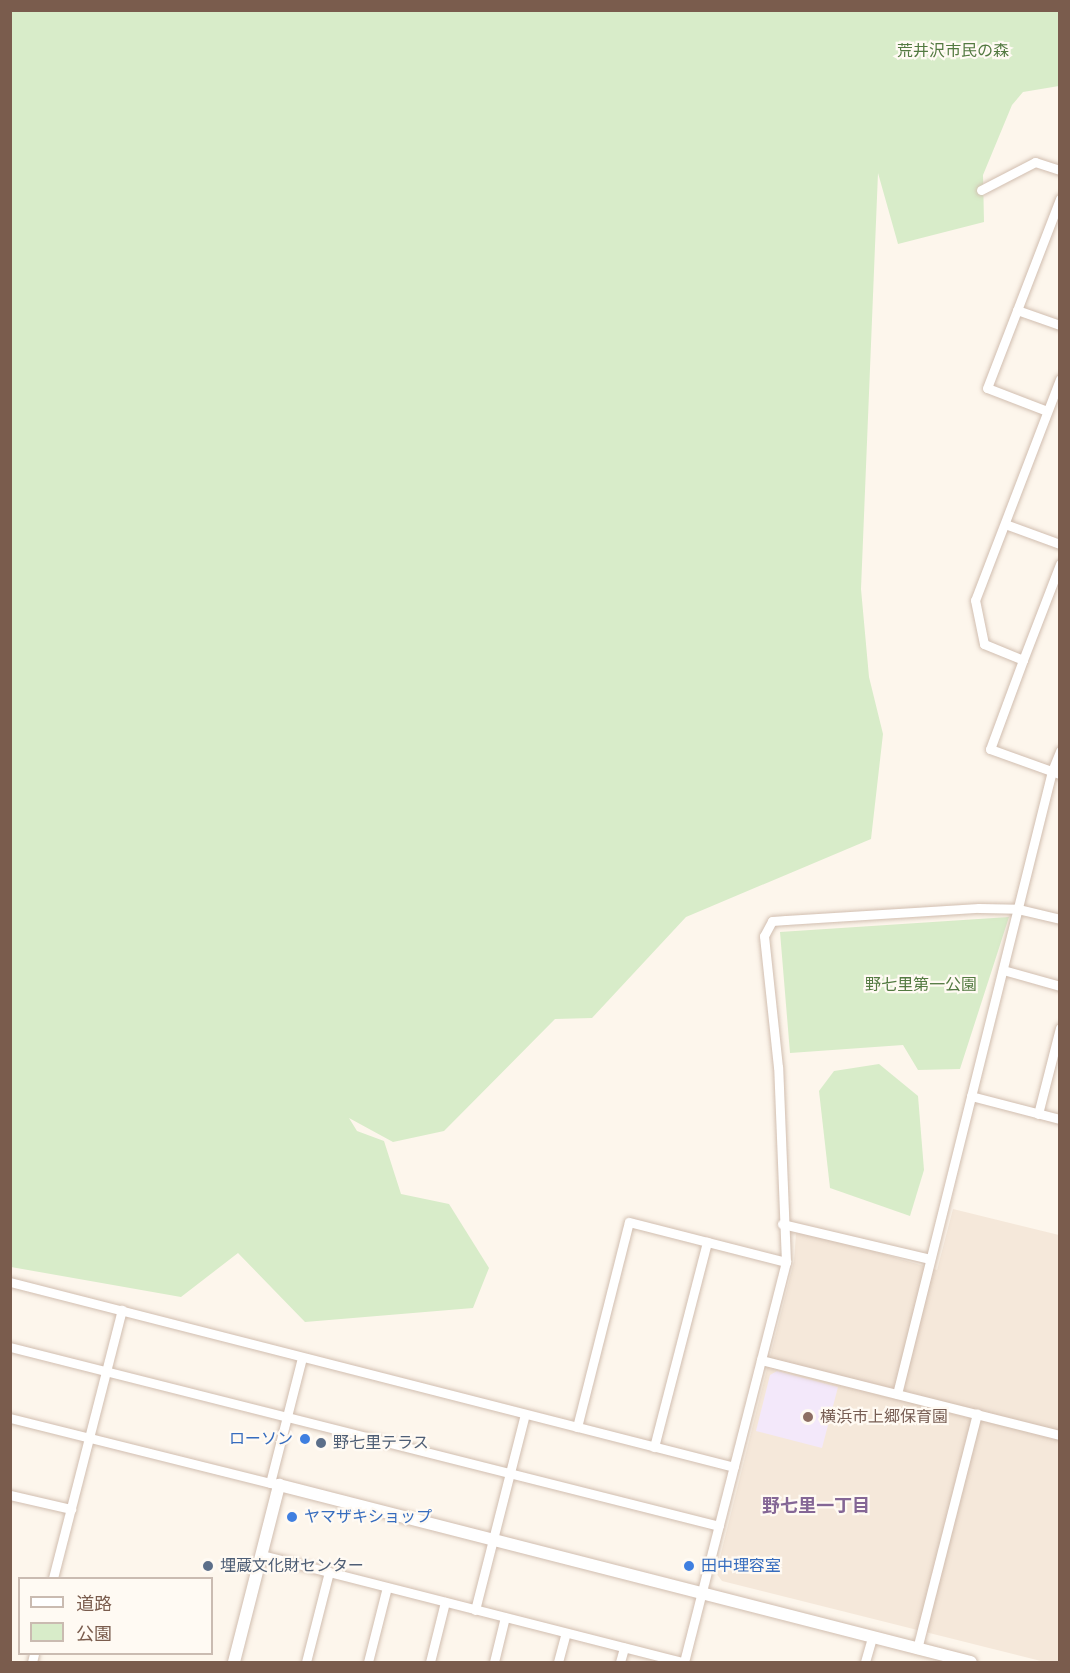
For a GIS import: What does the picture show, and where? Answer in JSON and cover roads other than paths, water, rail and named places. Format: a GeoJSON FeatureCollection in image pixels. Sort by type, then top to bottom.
{"type":"FeatureCollection","features":[{"type":"Feature","properties":{"kind":"street"},"geometry":{"type":"LineString","coordinates":[[981,190],[1035,162],[1059,170]]}},
{"type":"Feature","properties":{"kind":"street"},"geometry":{"type":"LineString","coordinates":[[1047,411],[987,388],[1059,199]]}},
{"type":"Feature","properties":{"kind":"street"},"geometry":{"type":"LineString","coordinates":[[1017,309],[1059,325]]}},
{"type":"Feature","properties":{"kind":"street"},"geometry":{"type":"LineString","coordinates":[[1023,660],[984,644],[975,600],[1059,380]]}},
{"type":"Feature","properties":{"kind":"street"},"geometry":{"type":"LineString","coordinates":[[1005,524],[1059,544]]}},
{"type":"Feature","properties":{"kind":"street"},"geometry":{"type":"LineString","coordinates":[[1056,773],[990,748],[1059,564]]}},
{"type":"Feature","properties":{"kind":"street"},"geometry":{"type":"LineString","coordinates":[[897,1394],[1018,909],[1056,773],[1059,751]]}},
{"type":"Feature","properties":{"kind":"street"},"geometry":{"type":"LineString","coordinates":[[262,1555],[683,1662],[786,1262],[782,1224],[778,1067],[764,936],[772,921],[979,908],[1018,909],[1059,919]]}},
{"type":"Feature","properties":{"kind":"street"},"geometry":{"type":"LineString","coordinates":[[1003,970],[1059,986]]}},
{"type":"Feature","properties":{"kind":"street"},"geometry":{"type":"LineString","coordinates":[[1038,1114],[1059,1028]]}},
{"type":"Feature","properties":{"kind":"street"},"geometry":{"type":"LineString","coordinates":[[971,1096],[1059,1119]]}},
{"type":"Feature","properties":{"kind":"street"},"geometry":{"type":"LineString","coordinates":[[577,1427],[629,1222],[786,1262]]}},
{"type":"Feature","properties":{"kind":"street"},"geometry":{"type":"LineString","coordinates":[[782,1224],[930,1259]]}},
{"type":"Feature","properties":{"kind":"street"},"geometry":{"type":"LineString","coordinates":[[654,1447],[707,1242]]}},
{"type":"Feature","properties":{"kind":"street"},"geometry":{"type":"LineString","coordinates":[[10,1282],[734,1467]]}},
{"type":"Feature","properties":{"kind":"street"},"geometry":{"type":"LineString","coordinates":[[53,1577],[122,1311]]}},
{"type":"Feature","properties":{"kind":"street"},"geometry":{"type":"LineString","coordinates":[[10,1347],[719,1526]]}},
{"type":"Feature","properties":{"kind":"street"},"geometry":{"type":"LineString","coordinates":[[234,1662],[262,1555],[287,1417],[302,1357]]}},
{"type":"Feature","properties":{"kind":"street"},"geometry":{"type":"LineString","coordinates":[[761,1360],[1059,1435]]}},
{"type":"Feature","properties":{"kind":"street"},"geometry":{"type":"LineString","coordinates":[[476,1610],[525,1414]]}},
{"type":"Feature","properties":{"kind":"street"},"geometry":{"type":"LineString","coordinates":[[917,1648],[977,1414]]}},
{"type":"Feature","properties":{"kind":"street"},"geometry":{"type":"LineString","coordinates":[[10,1418],[971,1662]]}},
{"type":"Feature","properties":{"kind":"street"},"geometry":{"type":"LineString","coordinates":[[10,1495],[71,1509]]}},
{"type":"Feature","properties":{"kind":"street"},"geometry":{"type":"LineString","coordinates":[[306,1662],[330,1572]]}},
{"type":"Feature","properties":{"kind":"street"},"geometry":{"type":"LineString","coordinates":[[368,1662],[387,1587]]}},
{"type":"Feature","properties":{"kind":"street"},"geometry":{"type":"LineString","coordinates":[[430,1662],[445,1602]]}},
{"type":"Feature","properties":{"kind":"street"},"geometry":{"type":"LineString","coordinates":[[494,1662],[505,1617]]}},
{"type":"Feature","properties":{"kind":"street"},"geometry":{"type":"LineString","coordinates":[[558,1662],[566,1633]]}},
{"type":"Feature","properties":{"kind":"street"},"geometry":{"type":"LineString","coordinates":[[865,1662],[872,1637]]}},
{"type":"Feature","properties":{"kind":"street"},"geometry":{"type":"LineString","coordinates":[[620,1662],[624,1648]]}},
{"type":"Feature","properties":{"kind":"place","name":"横浜市上郷保育園"},"geometry":{"type":"Point","coordinates":[808,1417]}},
{"type":"Feature","properties":{"kind":"place","name":"ローソン"},"geometry":{"type":"Point","coordinates":[305,1439]}},
{"type":"Feature","properties":{"kind":"place","name":"野七里テラス"},"geometry":{"type":"Point","coordinates":[321,1443]}},
{"type":"Feature","properties":{"kind":"place","name":"ヤマザキショップ"},"geometry":{"type":"Point","coordinates":[292,1517]}},
{"type":"Feature","properties":{"kind":"place","name":"埋蔵文化財センター"},"geometry":{"type":"Point","coordinates":[208,1566]}},
{"type":"Feature","properties":{"kind":"place","name":"田中理容室"},"geometry":{"type":"Point","coordinates":[689,1566]}},
{"type":"Feature","properties":{"kind":"district","name":"野七里一丁目"},"geometry":{"type":"Point","coordinates":[816,1506]}},
{"type":"Feature","properties":{"kind":"park label","name":"荒井沢市民の森"},"geometry":{"type":"Point","coordinates":[953,51]}},
{"type":"Feature","properties":{"kind":"park label","name":"野七里第一公園"},"geometry":{"type":"Point","coordinates":[921,985]}}]}
